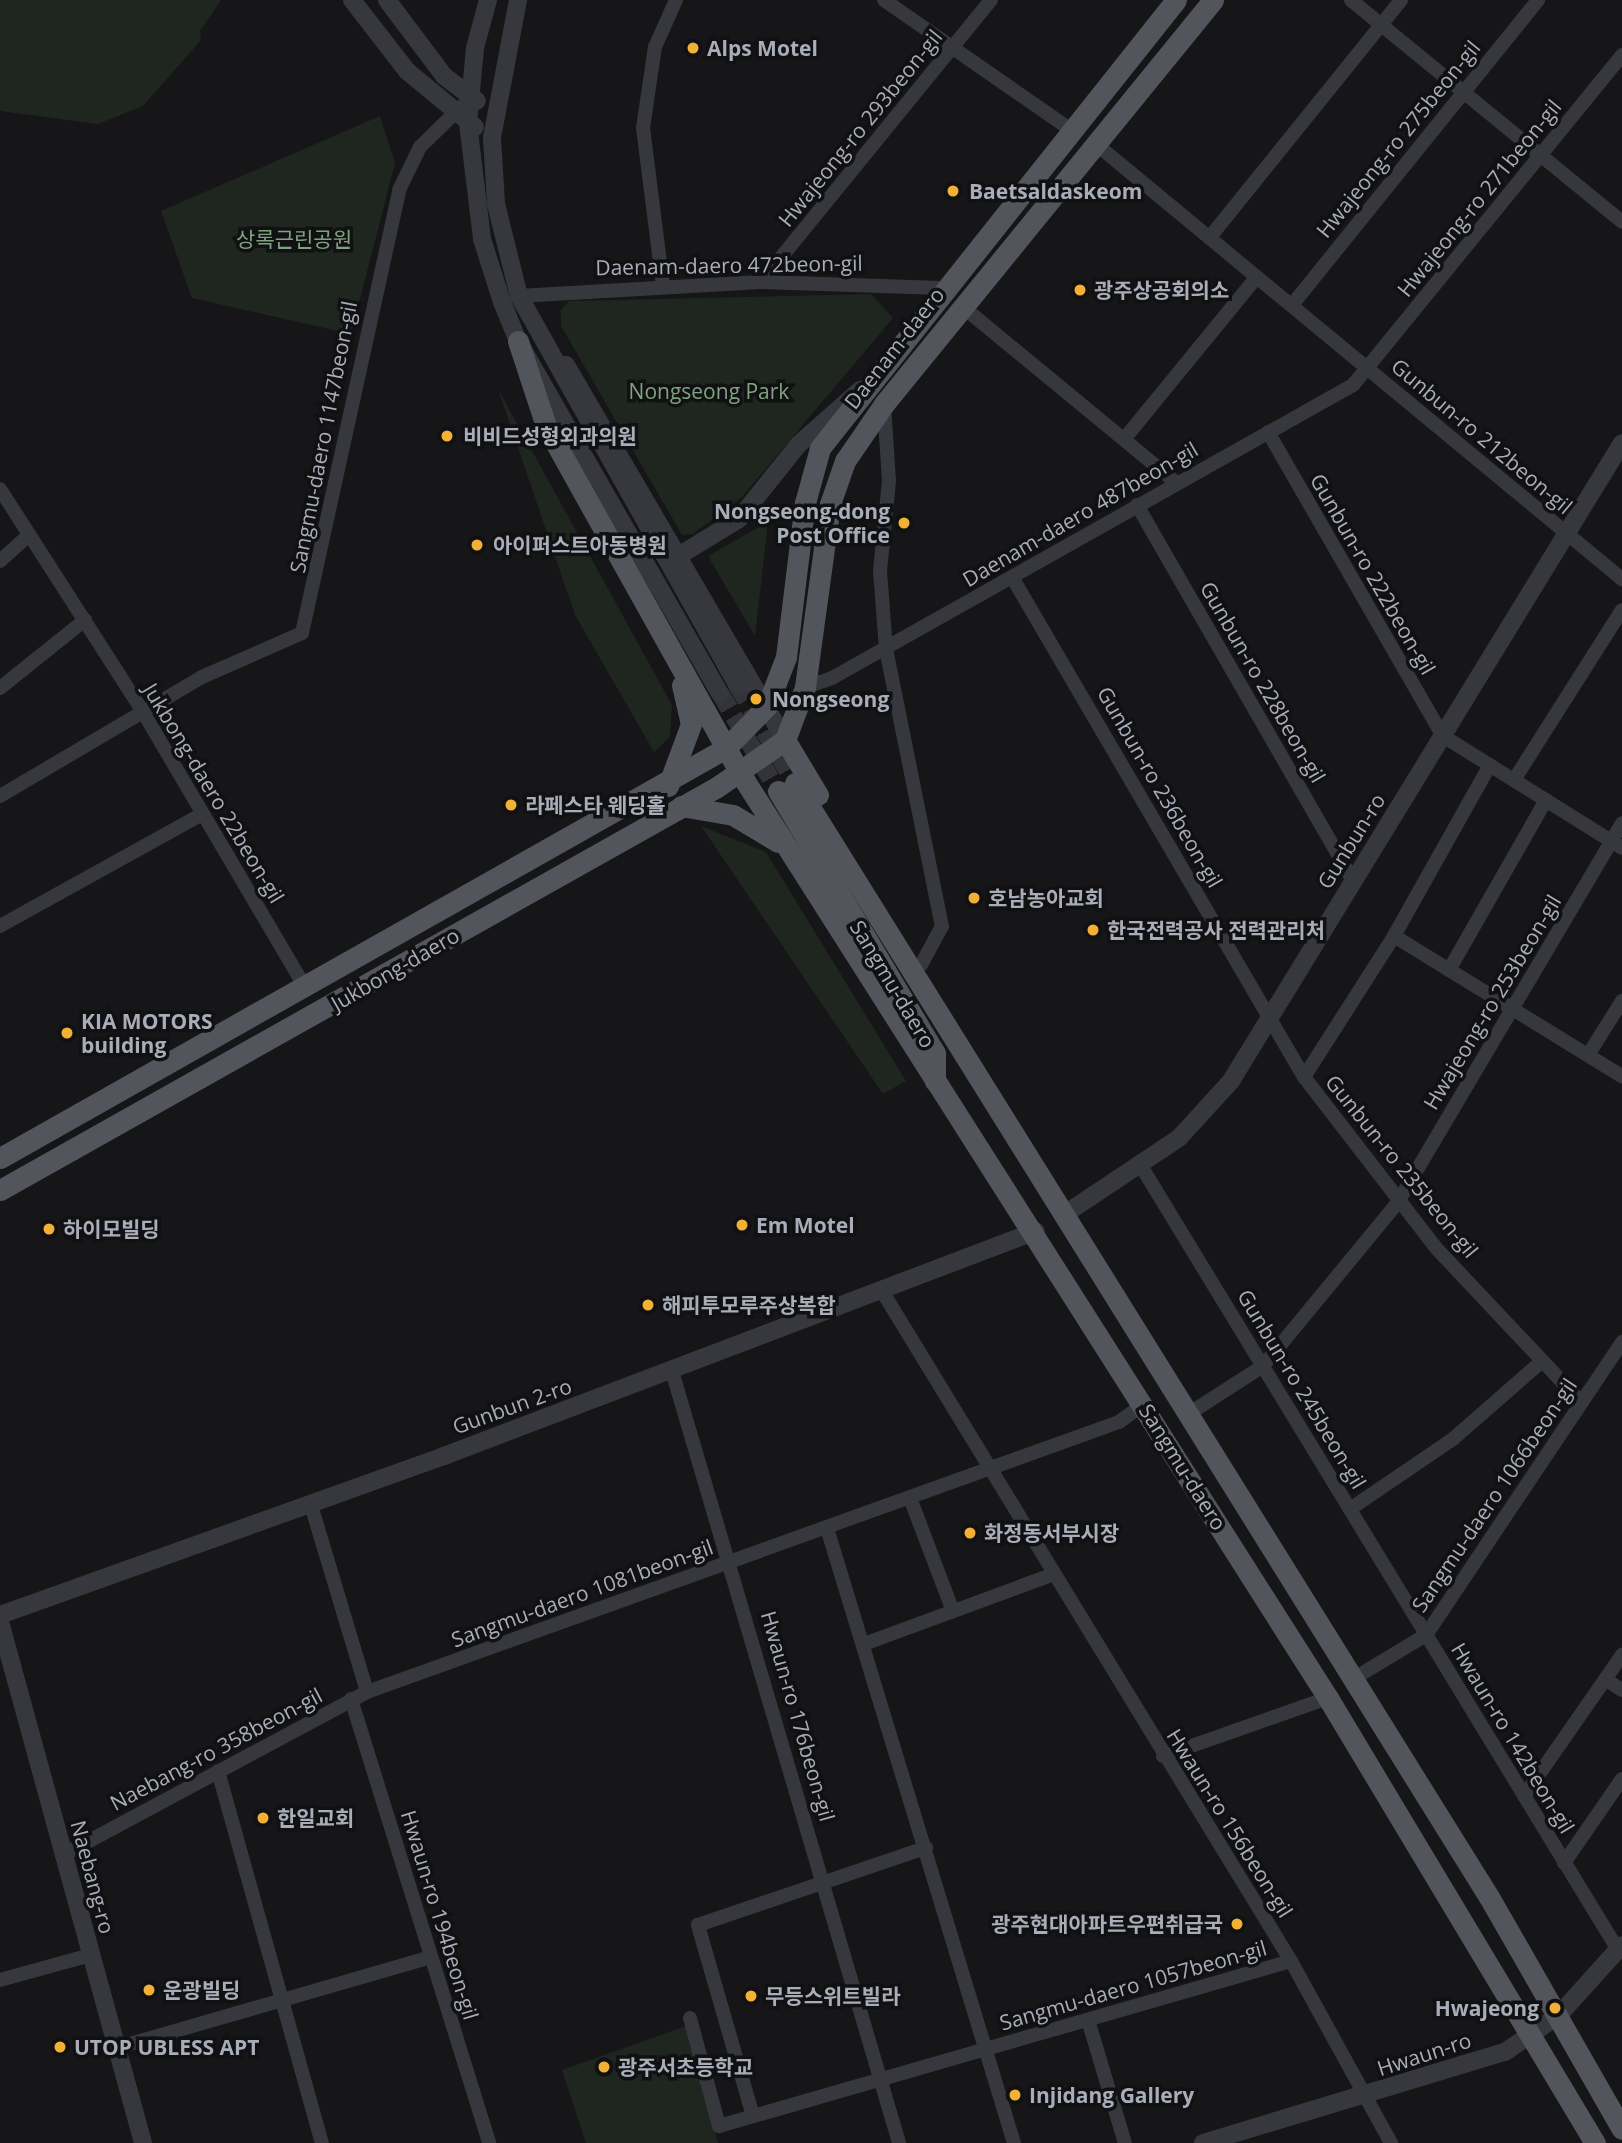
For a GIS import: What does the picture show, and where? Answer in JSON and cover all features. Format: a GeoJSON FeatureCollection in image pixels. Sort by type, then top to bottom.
{"type":"FeatureCollection","features":[{"type":"Feature","properties":{"kind":"main road","name":"Daenam-daero"},"geometry":{"type":"LineString","coordinates":[[726,748],[767,706],[786,657],[805,503],[820,448],[941,288],[1176,0]]}},
{"type":"Feature","properties":{"kind":"main road","name":"Daenam-daero"},"geometry":{"type":"LineString","coordinates":[[785,740],[806,687],[830,504],[845,461],[884,404],[1213,0]]}},
{"type":"Feature","properties":{"kind":"main road"},"geometry":{"type":"LineString","coordinates":[[518,341],[546,426],[675,660],[786,848],[936,1081]]}},
{"type":"Feature","properties":{"kind":"main road"},"geometry":{"type":"LineString","coordinates":[[668,786],[691,724],[675,660]]}},
{"type":"Feature","properties":{"kind":"main road"},"geometry":{"type":"LineString","coordinates":[[785,740],[954,1023],[955,1045]]}},
{"type":"Feature","properties":{"kind":"main road","name":"Jukbong-daero"},"geometry":{"type":"LineString","coordinates":[[0,1190],[740,773],[785,740]]}},
{"type":"Feature","properties":{"kind":"main road","name":"Jukbong-daero"},"geometry":{"type":"LineString","coordinates":[[0,1158],[668,786],[726,748]]}},
{"type":"Feature","properties":{"kind":"main road","name":"Sangmu-daero"},"geometry":{"type":"LineString","coordinates":[[1595,2143],[1328,1698],[1036,1231],[936,1081],[935,1053],[786,787],[1065,1214],[1190,1413],[1559,2015],[1622,2129]]}},
{"type":"Feature","properties":{"kind":"main road"},"geometry":{"type":"LineString","coordinates":[[681,806],[733,815],[786,848]]}},
{"type":"Feature","properties":{"kind":"main road"},"geometry":{"type":"LineString","coordinates":[[30,1172],[18,1171],[16,1163],[46,1133]]}},
{"type":"Feature","properties":{"kind":"street"},"geometry":{"type":"LineString","coordinates":[[352,0],[407,71],[461,119],[492,138]]}},
{"type":"Feature","properties":{"kind":"street"},"geometry":{"type":"LineString","coordinates":[[387,0],[444,76],[470,98],[493,108]]}},
{"type":"Feature","properties":{"kind":"street"},"geometry":{"type":"LineString","coordinates":[[488,0],[470,98],[461,119],[482,239],[518,341],[728,689],[519,296],[496,204],[492,138],[493,108],[518,0]]}},
{"type":"Feature","properties":{"kind":"street"},"geometry":{"type":"LineString","coordinates":[[663,286],[643,128],[655,47],[676,0]]}},
{"type":"Feature","properties":{"kind":"street"},"geometry":{"type":"LineString","coordinates":[[884,0],[1071,130]]}},
{"type":"Feature","properties":{"kind":"street","name":"Hwajeong-ro 293beon-gil"},"geometry":{"type":"LineString","coordinates":[[761,282],[991,0]]}},
{"type":"Feature","properties":{"kind":"street"},"geometry":{"type":"LineString","coordinates":[[1351,0],[1622,222]]}},
{"type":"Feature","properties":{"kind":"street"},"geometry":{"type":"LineString","coordinates":[[1210,237],[1401,0]]}},
{"type":"Feature","properties":{"kind":"street","name":"Hwajeong-ro 275beon-gil"},"geometry":{"type":"LineString","coordinates":[[1292,305],[1538,0]]}},
{"type":"Feature","properties":{"kind":"street","name":"Hwajeong-ro 271beon-gil"},"geometry":{"type":"LineString","coordinates":[[1369,369],[1540,153],[1622,55]]}},
{"type":"Feature","properties":{"kind":"street","name":"Sangmu-daero 1147beon-gil"},"geometry":{"type":"LineString","coordinates":[[143,712],[229,663],[302,633],[399,190],[411,158],[461,119]]}},
{"type":"Feature","properties":{"kind":"street","name":"Gunbun-ro 212beon-gil"},"geometry":{"type":"LineString","coordinates":[[1096,144],[1622,579]]}},
{"type":"Feature","properties":{"kind":"street"},"geometry":{"type":"LineString","coordinates":[[1125,438],[1257,278]]}},
{"type":"Feature","properties":{"kind":"street","name":"Daenam-daero 472beon-gil"},"geometry":{"type":"LineString","coordinates":[[519,296],[761,282],[941,288]]}},
{"type":"Feature","properties":{"kind":"street"},"geometry":{"type":"LineString","coordinates":[[519,296],[586,393],[785,740]]}},
{"type":"Feature","properties":{"kind":"street"},"geometry":{"type":"LineString","coordinates":[[962,307],[1125,438],[1175,482]]}},
{"type":"Feature","properties":{"kind":"street","name":"Daenam-daero 487beon-gil"},"geometry":{"type":"LineString","coordinates":[[806,687],[886,649],[1175,482],[1353,385],[1369,369]]}},
{"type":"Feature","properties":{"kind":"street"},"geometry":{"type":"LineString","coordinates":[[680,555],[738,519],[798,445],[863,388]]}},
{"type":"Feature","properties":{"kind":"street","name":"Sangmu-daero"},"geometry":{"type":"LineString","coordinates":[[884,404],[889,481],[880,571],[886,649],[942,926],[921,965]]}},
{"type":"Feature","properties":{"kind":"street","name":"Gunbun-ro 222beon-gil"},"geometry":{"type":"LineString","coordinates":[[1268,432],[1443,736]]}},
{"type":"Feature","properties":{"kind":"street","name":"Gunbun-ro"},"geometry":{"type":"LineString","coordinates":[[1065,1214],[1141,1166],[1200,1118],[1270,1020],[1622,443]]}},
{"type":"Feature","properties":{"kind":"street","name":"Jukbong-daero 22beon-gil"},"geometry":{"type":"LineString","coordinates":[[0,489],[143,712],[306,989]]}},
{"type":"Feature","properties":{"kind":"street","name":"Gunbun-ro 228beon-gil"},"geometry":{"type":"LineString","coordinates":[[1137,505],[1353,881]]}},
{"type":"Feature","properties":{"kind":"street"},"geometry":{"type":"LineString","coordinates":[[0,561],[29,535]]}},
{"type":"Feature","properties":{"kind":"street","name":"Gunbun-ro 236beon-gil"},"geometry":{"type":"LineString","coordinates":[[1012,577],[1270,1020]]}},
{"type":"Feature","properties":{"kind":"street"},"geometry":{"type":"LineString","coordinates":[[1514,780],[1622,610]]}},
{"type":"Feature","properties":{"kind":"street"},"geometry":{"type":"LineString","coordinates":[[0,688],[85,620]]}},
{"type":"Feature","properties":{"kind":"street"},"geometry":{"type":"LineString","coordinates":[[0,796],[143,712]]}},
{"type":"Feature","properties":{"kind":"street"},"geometry":{"type":"LineString","coordinates":[[1443,736],[1617,844]]}},
{"type":"Feature","properties":{"kind":"street"},"geometry":{"type":"LineString","coordinates":[[1304,1077],[1394,936],[1490,765]]}},
{"type":"Feature","properties":{"kind":"street"},"geometry":{"type":"LineString","coordinates":[[1449,970],[1546,800]]}},
{"type":"Feature","properties":{"kind":"street"},"geometry":{"type":"LineString","coordinates":[[0,926],[202,814]]}},
{"type":"Feature","properties":{"kind":"street","name":"Hwajeong-ro 253beon-gil"},"geometry":{"type":"LineString","coordinates":[[1190,1413],[1263,1366],[1398,1202],[1512,1008],[1617,844],[1622,823]]}},
{"type":"Feature","properties":{"kind":"street"},"geometry":{"type":"LineString","coordinates":[[1394,936],[1622,1076]]}},
{"type":"Feature","properties":{"kind":"street"},"geometry":{"type":"LineString","coordinates":[[1588,1055],[1622,1001]]}},
{"type":"Feature","properties":{"kind":"street","name":"Gunbun-ro 235beon-gil"},"geometry":{"type":"LineString","coordinates":[[1270,1020],[1304,1077],[1398,1202],[1541,1362],[1581,1402]]}},
{"type":"Feature","properties":{"kind":"street","name":"Gunbun-ro 245beon-gil"},"geometry":{"type":"LineString","coordinates":[[1141,1166],[1426,1635]]}},
{"type":"Feature","properties":{"kind":"street","name":"Gunbun 2-ro"},"geometry":{"type":"LineString","coordinates":[[0,1615],[311,1505],[672,1371],[1036,1231]]}},
{"type":"Feature","properties":{"kind":"street","name":"Hwaun-ro 156beon-gil"},"geometry":{"type":"LineString","coordinates":[[882,1291],[1052,1575],[1291,1961],[1370,2095],[1391,2143]]}},
{"type":"Feature","properties":{"kind":"street","name":"Sangmu-daero 1066beon-gil"},"geometry":{"type":"LineString","coordinates":[[1353,1679],[1426,1635],[1622,1342]]}},
{"type":"Feature","properties":{"kind":"street"},"geometry":{"type":"LineString","coordinates":[[1350,1509],[1409,1470],[1541,1362]]}},
{"type":"Feature","properties":{"kind":"street","name":"Hwaun-ro 176beon-gil"},"geometry":{"type":"LineString","coordinates":[[672,1371],[731,1562],[899,2143]]}},
{"type":"Feature","properties":{"kind":"street","name":"Sangmu-daero 1081beon-gil"},"geometry":{"type":"LineString","coordinates":[[351,1699],[1119,1422],[1143,1404]]}},
{"type":"Feature","properties":{"kind":"street"},"geometry":{"type":"LineString","coordinates":[[910,1498],[953,1611]]}},
{"type":"Feature","properties":{"kind":"street"},"geometry":{"type":"LineString","coordinates":[[311,1505],[367,1692]]}},
{"type":"Feature","properties":{"kind":"street"},"geometry":{"type":"LineString","coordinates":[[690,2018],[719,2126],[748,2117],[698,1925],[926,1848],[827,1528]]}},
{"type":"Feature","properties":{"kind":"street"},"geometry":{"type":"LineString","coordinates":[[864,1644],[1052,1575]]}},
{"type":"Feature","properties":{"kind":"street","name":"Naebang-ro"},"geometry":{"type":"LineString","coordinates":[[0,1622],[143,2143]]}},
{"type":"Feature","properties":{"kind":"street","name":"Hwaun-ro 142beon-gil"},"geometry":{"type":"LineString","coordinates":[[1426,1635],[1564,1863],[1620,1947]]}},
{"type":"Feature","properties":{"kind":"street"},"geometry":{"type":"LineString","coordinates":[[1524,1796],[1622,1655]]}},
{"type":"Feature","properties":{"kind":"street"},"geometry":{"type":"LineString","coordinates":[[1605,1679],[1622,1690]]}},
{"type":"Feature","properties":{"kind":"street"},"geometry":{"type":"LineString","coordinates":[[1163,1756],[1328,1698]]}},
{"type":"Feature","properties":{"kind":"street","name":"Naebang-ro 358beon-gil"},"geometry":{"type":"LineString","coordinates":[[63,1855],[351,1699]]}},
{"type":"Feature","properties":{"kind":"street","name":"Hwaun-ro 194beon-gil"},"geometry":{"type":"LineString","coordinates":[[351,1699],[489,2143]]}},
{"type":"Feature","properties":{"kind":"street"},"geometry":{"type":"LineString","coordinates":[[218,1771],[322,2143]]}},
{"type":"Feature","properties":{"kind":"street","name":"Hwaun-ro 142beon-gil"},"geometry":{"type":"LineString","coordinates":[[1564,1863],[1622,1779]]}},
{"type":"Feature","properties":{"kind":"street","name":"Sangmu-daero 1057beon-gil"},"geometry":{"type":"LineString","coordinates":[[926,1848],[987,2049]]}},
{"type":"Feature","properties":{"kind":"street","name":"Hwaun-ro"},"geometry":{"type":"LineString","coordinates":[[1203,2143],[1370,2095],[1505,2052],[1533,2036],[1559,2015],[1620,1947]]}},
{"type":"Feature","properties":{"kind":"street"},"geometry":{"type":"LineString","coordinates":[[0,1980],[90,1955]]}},
{"type":"Feature","properties":{"kind":"street"},"geometry":{"type":"LineString","coordinates":[[116,2048],[431,1957]]}},
{"type":"Feature","properties":{"kind":"street","name":"Sangmu-daero 1057beon-gil"},"geometry":{"type":"LineString","coordinates":[[748,2117],[1291,1961]]}},
{"type":"Feature","properties":{"kind":"street"},"geometry":{"type":"LineString","coordinates":[[1088,2020],[1125,2143]]}},
{"type":"Feature","properties":{"kind":"street"},"geometry":{"type":"LineString","coordinates":[[987,2049],[1014,2143]]}},
{"type":"Feature","properties":{"kind":"green space"},"geometry":{"type":"Polygon","coordinates":[[[0,0],[221,0],[200,31],[201,40],[143,106],[98,124],[0,111],[0,0]]]}},
{"type":"Feature","properties":{"kind":"green space","name":"상록근린공원"},"geometry":{"type":"Polygon","coordinates":[[[380,116],[395,163],[351,334],[192,298],[161,211],[380,116]]]}},
{"type":"Feature","properties":{"kind":"green space","name":"Nongseong Park"},"geometry":{"type":"Polygon","coordinates":[[[871,294],[893,318],[742,497],[693,534],[682,535],[561,326],[561,310],[569,301],[871,294]]]}},
{"type":"Feature","properties":{"kind":"green space"},"geometry":{"type":"Polygon","coordinates":[[[498,389],[672,705],[670,737],[654,752],[575,615],[498,389]]]}},
{"type":"Feature","properties":{"kind":"green space"},"geometry":{"type":"Polygon","coordinates":[[[768,522],[755,636],[708,556],[768,522]]]}},
{"type":"Feature","properties":{"kind":"green space"},"geometry":{"type":"Polygon","coordinates":[[[701,826],[766,852],[906,1081],[883,1094],[701,826]]]}},
{"type":"Feature","properties":{"kind":"green space"},"geometry":{"type":"Polygon","coordinates":[[[686,2026],[718,2143],[586,2143],[562,2070],[686,2026]]]}},
{"type":"Feature","properties":{"kind":"tunnel"},"geometry":{"type":"LineString","coordinates":[[737,685],[795,783]]}},
{"type":"Feature","properties":{"kind":"tunnel"},"geometry":{"type":"LineString","coordinates":[[720,693],[778,791]]}},
{"type":"Feature","properties":{"kind":"place","name":"Alps Motel"},"geometry":{"type":"Point","coordinates":[693,48]}},
{"type":"Feature","properties":{"kind":"place","name":"Baetsaldaskeom"},"geometry":{"type":"Point","coordinates":[953,191]}},
{"type":"Feature","properties":{"kind":"place","name":"광주상공회의소"},"geometry":{"type":"Point","coordinates":[1080,290]}},
{"type":"Feature","properties":{"kind":"place","name":"비비드성형외과의원"},"geometry":{"type":"Point","coordinates":[447,436]}},
{"type":"Feature","properties":{"kind":"place","name":"Nongseong-dong Post Office"},"geometry":{"type":"Point","coordinates":[904,523]}},
{"type":"Feature","properties":{"kind":"place","name":"아이퍼스트아동병원"},"geometry":{"type":"Point","coordinates":[477,545]}},
{"type":"Feature","properties":{"kind":"place","name":"Nongseong"},"geometry":{"type":"Point","coordinates":[756,699]}},
{"type":"Feature","properties":{"kind":"place","name":"라페스타 웨딩홀"},"geometry":{"type":"Point","coordinates":[511,805]}},
{"type":"Feature","properties":{"kind":"place","name":"호남농아교회"},"geometry":{"type":"Point","coordinates":[974,898]}},
{"type":"Feature","properties":{"kind":"place","name":"한국전력공사 전력관리처"},"geometry":{"type":"Point","coordinates":[1093,930]}},
{"type":"Feature","properties":{"kind":"place","name":"KIA MOTORS building"},"geometry":{"type":"Point","coordinates":[67,1033]}},
{"type":"Feature","properties":{"kind":"place","name":"Em Motel"},"geometry":{"type":"Point","coordinates":[742,1225]}},
{"type":"Feature","properties":{"kind":"place","name":"하이모빌딩"},"geometry":{"type":"Point","coordinates":[49,1229]}},
{"type":"Feature","properties":{"kind":"place","name":"해피투모루주상복합"},"geometry":{"type":"Point","coordinates":[648,1305]}},
{"type":"Feature","properties":{"kind":"place","name":"화정동서부시장"},"geometry":{"type":"Point","coordinates":[970,1533]}},
{"type":"Feature","properties":{"kind":"place","name":"한일교회"},"geometry":{"type":"Point","coordinates":[263,1818]}},
{"type":"Feature","properties":{"kind":"place","name":"광주현대아파트우편취급국"},"geometry":{"type":"Point","coordinates":[1237,1924]}},
{"type":"Feature","properties":{"kind":"place","name":"운광빌딩"},"geometry":{"type":"Point","coordinates":[149,1990]}},
{"type":"Feature","properties":{"kind":"place","name":"무등스위트빌라"},"geometry":{"type":"Point","coordinates":[751,1996]}},
{"type":"Feature","properties":{"kind":"place","name":"Hwajeong"},"geometry":{"type":"Point","coordinates":[1555,2008]}},
{"type":"Feature","properties":{"kind":"place","name":"UTOP UBLESS APT"},"geometry":{"type":"Point","coordinates":[60,2047]}},
{"type":"Feature","properties":{"kind":"place","name":"광주서초등학교"},"geometry":{"type":"Point","coordinates":[604,2067]}},
{"type":"Feature","properties":{"kind":"place","name":"Injidang Gallery"},"geometry":{"type":"Point","coordinates":[1015,2095]}}]}
